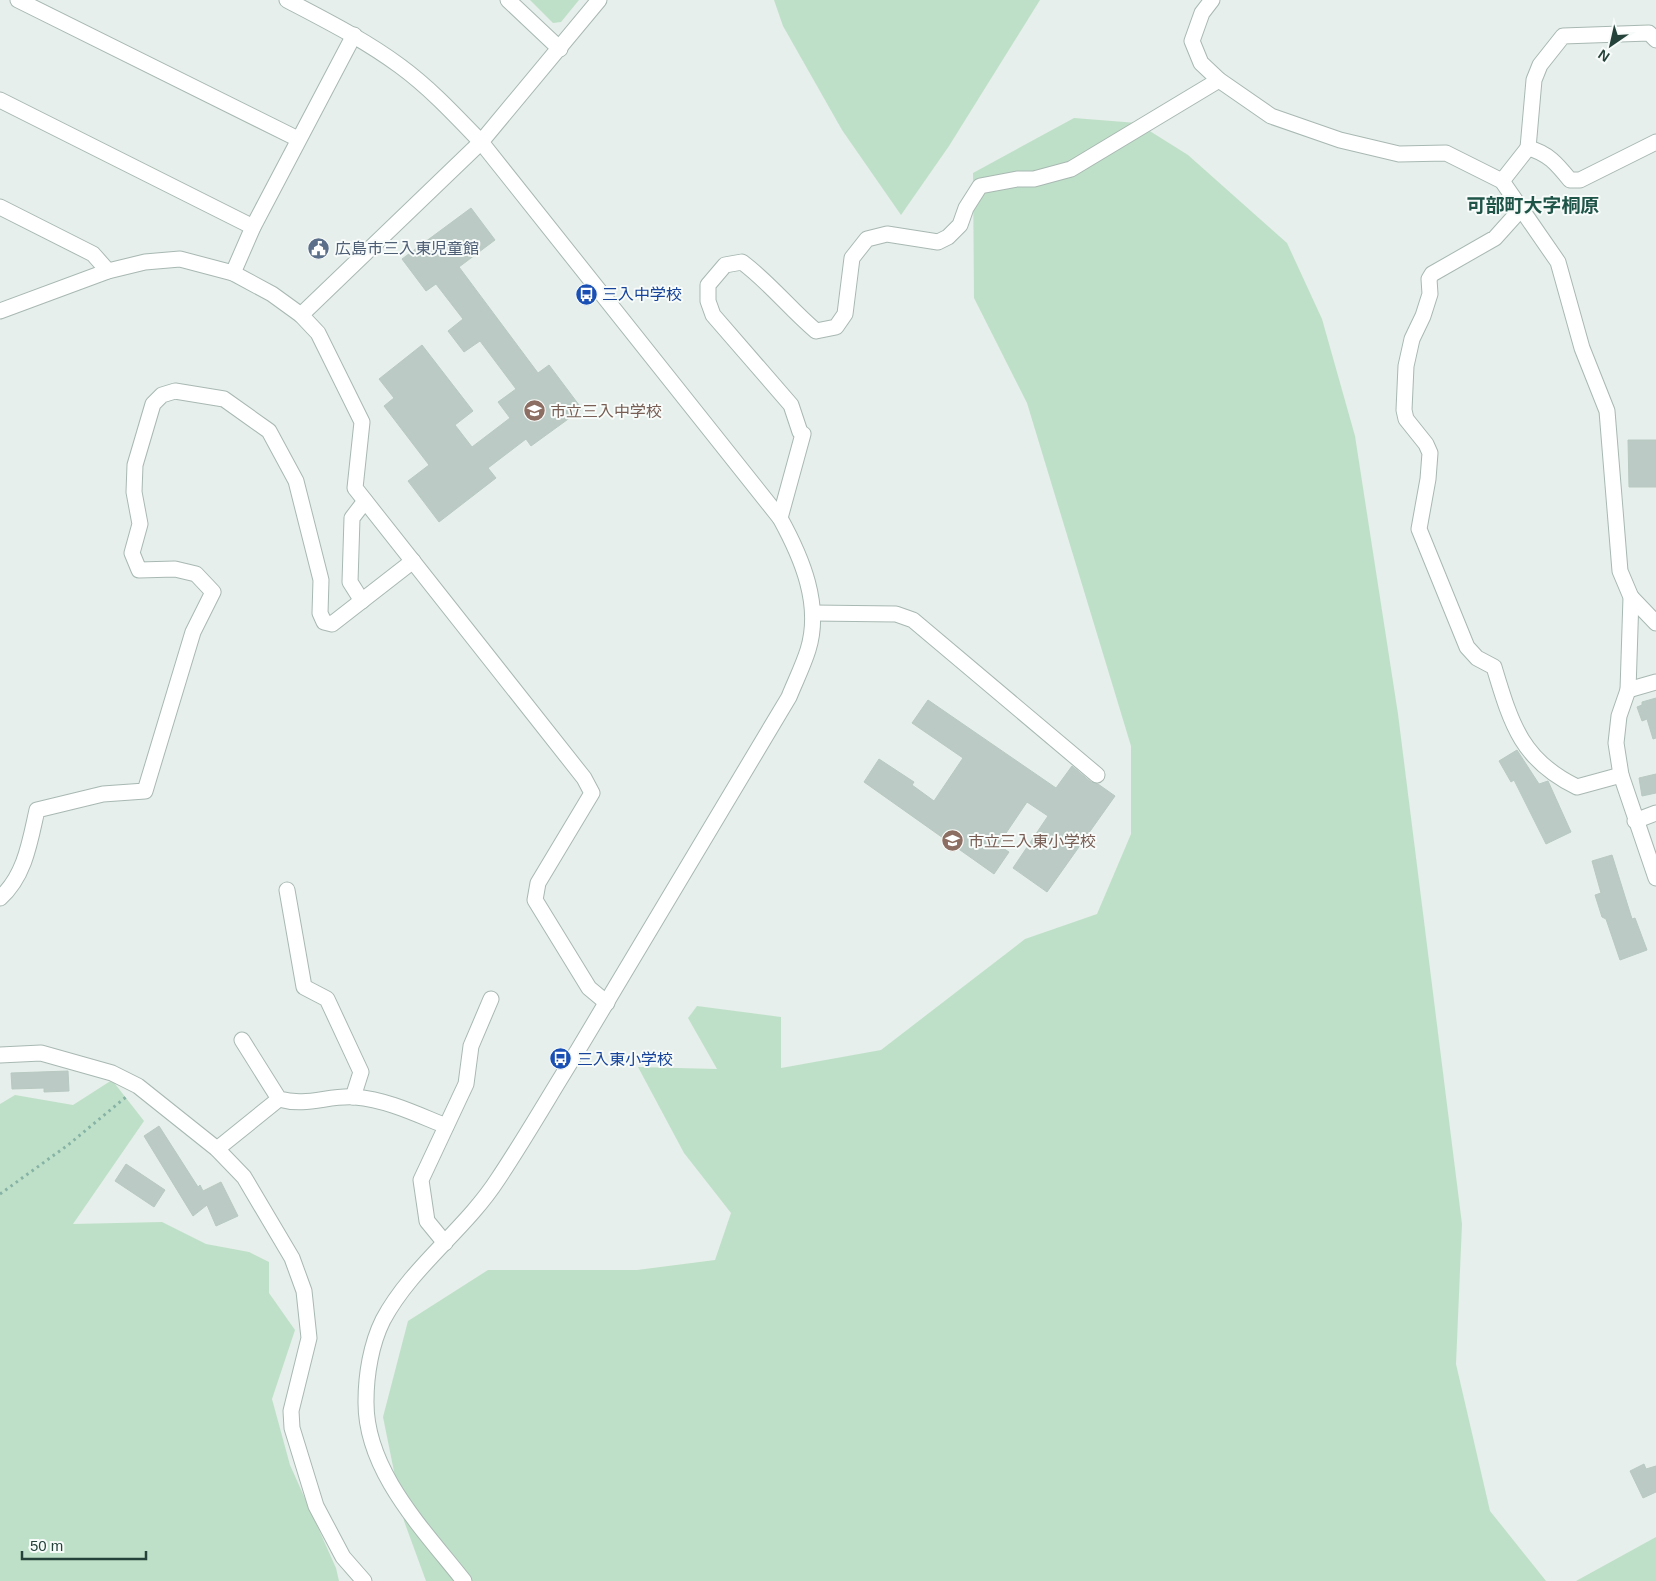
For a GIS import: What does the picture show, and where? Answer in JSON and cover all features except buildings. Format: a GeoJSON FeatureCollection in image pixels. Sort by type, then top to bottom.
{"type":"FeatureCollection","features":[{"type":"Feature","properties":{"kind":"street"},"geometry":{"type":"LineString","coordinates":[[18,0],[298,139]]}},
{"type":"Feature","properties":{"kind":"street"},"geometry":{"type":"LineString","coordinates":[[287,0],[354,36],[399,65],[440,98],[481,142],[780,518],[797,549],[806,572],[813,613],[808,649],[789,697],[607,1003],[498,1180],[472,1214],[410,1280],[382,1321],[370,1361],[366,1403],[370,1438],[385,1474],[413,1516],[464,1581]]}},
{"type":"Feature","properties":{"kind":"street"},"geometry":{"type":"LineString","coordinates":[[508,0],[560,49]]}},
{"type":"Feature","properties":{"kind":"street"},"geometry":{"type":"LineString","coordinates":[[301,315],[481,142],[600,0]]}},
{"type":"Feature","properties":{"kind":"street"},"geometry":{"type":"LineString","coordinates":[[1212,0],[1202,13],[1192,41],[1200,63],[1219,80],[1272,116],[1340,140],[1399,154],[1446,153],[1502,181],[1558,262],[1582,348],[1607,411],[1620,571],[1630,597],[1628,690],[1619,716],[1616,743],[1621,775],[1635,821],[1656,878]]}},
{"type":"Feature","properties":{"kind":"street"},"geometry":{"type":"LineString","coordinates":[[1502,181],[1528,148],[1534,80],[1540,65],[1563,36],[1649,33],[1656,40]]}},
{"type":"Feature","properties":{"kind":"street"},"geometry":{"type":"LineString","coordinates":[[233,273],[253,227],[354,36]]}},
{"type":"Feature","properties":{"kind":"street"},"geometry":{"type":"LineString","coordinates":[[780,518],[803,434],[800,432],[791,405],[713,315],[708,301],[708,285],[725,265],[742,262],[766,280],[791,309],[816,331],[836,327],[845,314],[852,258],[867,239],[887,234],[938,242],[948,237],[960,225],[966,208],[980,186],[1017,179],[1034,179],[1071,169],[1219,80]]}},
{"type":"Feature","properties":{"kind":"street"},"geometry":{"type":"LineString","coordinates":[[0,100],[253,227]]}},
{"type":"Feature","properties":{"kind":"street"},"geometry":{"type":"LineString","coordinates":[[1528,148],[1542,152],[1555,161],[1570,180],[1580,180],[1656,142]]}},
{"type":"Feature","properties":{"kind":"street"},"geometry":{"type":"LineString","coordinates":[[0,207],[93,254],[108,271]]}},
{"type":"Feature","properties":{"kind":"street"},"geometry":{"type":"LineString","coordinates":[[1521,209],[1495,238],[1432,274],[1429,279],[1430,294],[1424,316],[1412,339],[1406,366],[1404,410],[1406,419],[1426,444],[1430,453],[1428,479],[1419,529],[1467,647],[1477,658],[1494,667],[1510,720],[1539,763],[1560,779],[1577,786],[1621,775]]}},
{"type":"Feature","properties":{"kind":"street"},"geometry":{"type":"LineString","coordinates":[[0,311],[108,271],[145,262],[180,258],[233,273],[272,294],[301,315],[318,333],[362,422],[355,488],[584,778],[592,793],[538,883],[535,900],[589,988],[607,1003]]}},
{"type":"Feature","properties":{"kind":"street"},"geometry":{"type":"LineString","coordinates":[[0,898],[7,891],[24,863],[37,810],[103,794],[145,791],[193,632],[213,592],[196,574],[174,569],[140,570],[132,553],[140,524],[134,492],[135,465],[153,404],[162,395],[175,390],[224,398],[269,431],[296,481],[321,580],[320,613],[324,622],[332,624],[413,561]]}},
{"type":"Feature","properties":{"kind":"street"},"geometry":{"type":"LineString","coordinates":[[362,600],[350,582],[352,518],[365,500]]}},
{"type":"Feature","properties":{"kind":"street"},"geometry":{"type":"LineString","coordinates":[[1630,597],[1656,623]]}},
{"type":"Feature","properties":{"kind":"street"},"geometry":{"type":"LineString","coordinates":[[813,613],[896,614],[912,620],[1097,775]]}},
{"type":"Feature","properties":{"kind":"street"},"geometry":{"type":"LineString","coordinates":[[1628,690],[1656,682]]}},
{"type":"Feature","properties":{"kind":"street"},"geometry":{"type":"LineString","coordinates":[[1635,821],[1656,814]]}},
{"type":"Feature","properties":{"kind":"street"},"geometry":{"type":"LineString","coordinates":[[288,890],[304,987],[327,999],[361,1072],[353,1097]]}},
{"type":"Feature","properties":{"kind":"street"},"geometry":{"type":"LineString","coordinates":[[445,1243],[427,1221],[421,1180],[466,1084],[471,1046],[491,999]]}},
{"type":"Feature","properties":{"kind":"street"},"geometry":{"type":"LineString","coordinates":[[242,1040],[279,1099],[295,1104],[353,1097],[388,1102],[446,1126]]}},
{"type":"Feature","properties":{"kind":"street"},"geometry":{"type":"LineString","coordinates":[[0,1055],[41,1053],[68,1059],[112,1073],[138,1086],[217,1149],[244,1177],[292,1258],[304,1291],[308,1338],[292,1411],[292,1428],[316,1506],[343,1556],[364,1581]]}},
{"type":"Feature","properties":{"kind":"street"},"geometry":{"type":"LineString","coordinates":[[217,1149],[279,1099]]}},
{"type":"Feature","properties":{"kind":"path"},"geometry":{"type":"LineString","coordinates":[[0,1194],[68,1145],[138,1086]]}},
{"type":"Feature","properties":{"kind":"green space"},"geometry":{"type":"Polygon","coordinates":[[[530,0],[579,0],[561,22],[553,23],[530,0]]]}},
{"type":"Feature","properties":{"kind":"green space"},"geometry":{"type":"Polygon","coordinates":[[[774,0],[1040,0],[949,146],[901,215],[842,130],[783,26],[774,0]]]}},
{"type":"Feature","properties":{"kind":"green space"},"geometry":{"type":"Polygon","coordinates":[[[1074,118],[1137,123],[1188,155],[1287,243],[1322,319],[1355,436],[1398,714],[1462,1224],[1456,1364],[1490,1511],[1546,1581],[426,1581],[404,1521],[383,1417],[408,1321],[488,1270],[637,1270],[715,1260],[731,1213],[684,1153],[638,1067],[717,1069],[688,1018],[697,1006],[781,1017],[781,1068],[881,1050],[1025,939],[1097,914],[1131,834],[1131,746],[1027,403],[974,298],[973,173],[1074,118]]]}},
{"type":"Feature","properties":{"kind":"green space"},"geometry":{"type":"Polygon","coordinates":[[[112,1080],[144,1121],[73,1224],[162,1222],[206,1244],[249,1252],[269,1262],[269,1293],[295,1330],[272,1399],[290,1465],[336,1568],[339,1581],[0,1581],[0,1104],[15,1095],[73,1105],[112,1080]]]}},
{"type":"Feature","properties":{"kind":"green space"},"geometry":{"type":"Polygon","coordinates":[[[1656,1537],[1656,1581],[1576,1581],[1656,1537]]]}},
{"type":"Feature","properties":{"kind":"place","name":"広島市三入東児童館"},"geometry":{"type":"Point","coordinates":[319,248]}},
{"type":"Feature","properties":{"kind":"place","name":"三入中学校"},"geometry":{"type":"Point","coordinates":[586,294]}},
{"type":"Feature","properties":{"kind":"place","name":"市立三入中学校"},"geometry":{"type":"Point","coordinates":[534,411]}},
{"type":"Feature","properties":{"kind":"place","name":"市立三入東小学校"},"geometry":{"type":"Point","coordinates":[952,841]}},
{"type":"Feature","properties":{"kind":"place","name":"三入東小学校"},"geometry":{"type":"Point","coordinates":[561,1059]}},
{"type":"Feature","properties":{"kind":"district","name":"可部町大字桐原"},"geometry":{"type":"Point","coordinates":[1533,205]}}]}
